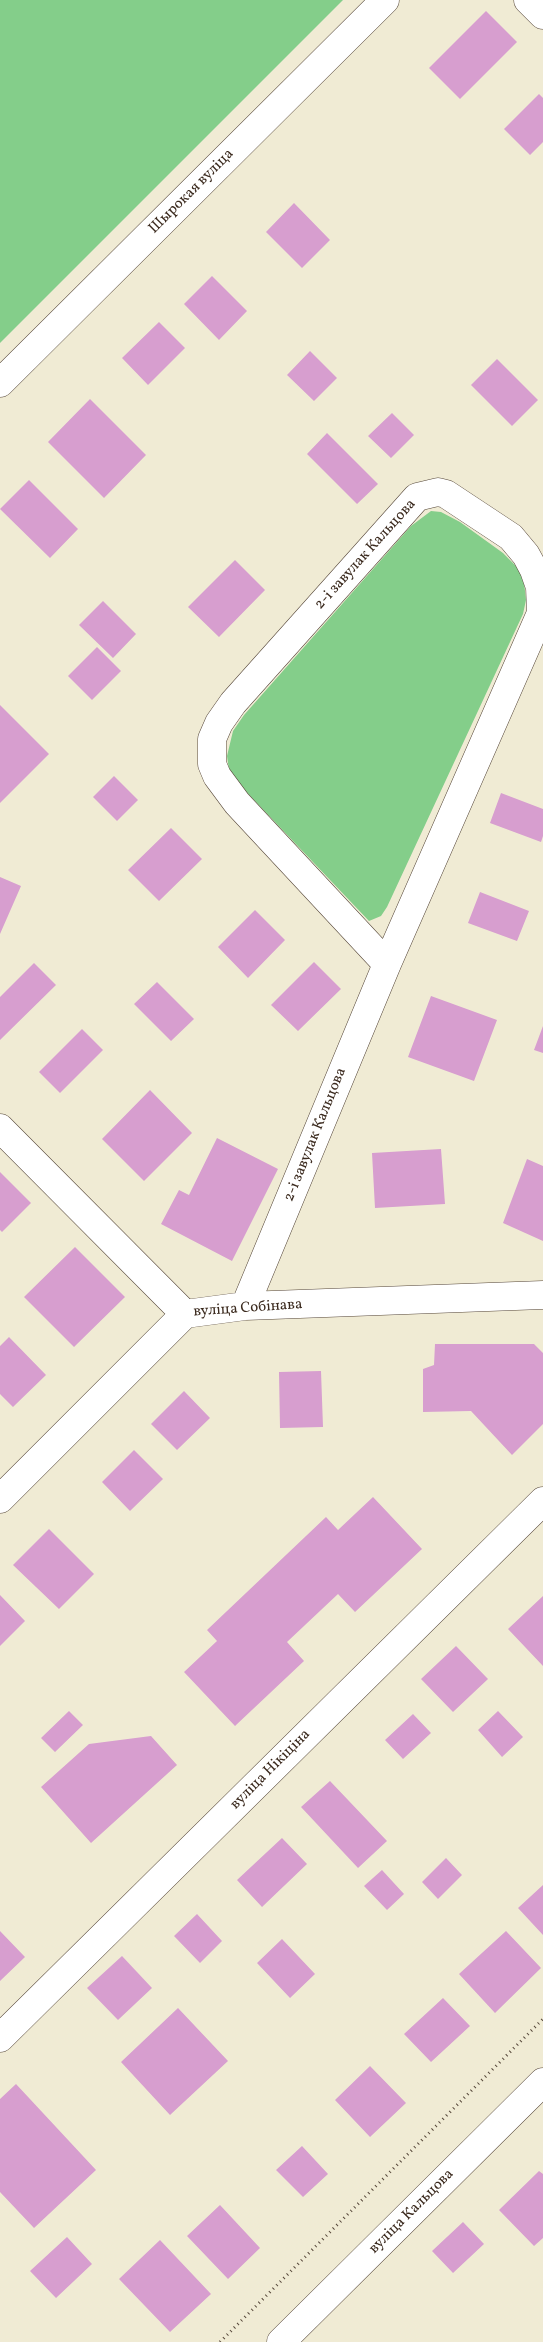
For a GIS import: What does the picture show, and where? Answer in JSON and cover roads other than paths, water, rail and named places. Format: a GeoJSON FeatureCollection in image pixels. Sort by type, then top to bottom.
{"type":"FeatureCollection","features":[{"type":"Feature","properties":{"kind":"street","name":"Шырокая вуліца"},"geometry":{"type":"LineString","coordinates":[[0,383],[385,0]]}},
{"type":"Feature","properties":{"kind":"street"},"geometry":{"type":"LineString","coordinates":[[528,0],[543,15]]}},
{"type":"Feature","properties":{"kind":"street","name":"2-і завулак Кальцова"},"geometry":{"type":"LineString","coordinates":[[246,1306],[387,964],[541,612],[540,587],[534,570],[526,555],[511,537],[446,494],[438,492],[417,497],[233,703],[219,723],[212,739],[212,764],[217,776],[236,802],[387,964]]}},
{"type":"Feature","properties":{"kind":"street","name":"вуліца Собінава"},"geometry":{"type":"LineString","coordinates":[[0,1128],[185,1314],[246,1306],[543,1295]]}},
{"type":"Feature","properties":{"kind":"street"},"geometry":{"type":"LineString","coordinates":[[0,1499],[185,1314]]}},
{"type":"Feature","properties":{"kind":"street","name":"вуліца Нікіціна"},"geometry":{"type":"LineString","coordinates":[[0,2038],[543,1501]]}},
{"type":"Feature","properties":{"kind":"street","name":"вуліца Кальцова"},"geometry":{"type":"LineString","coordinates":[[281,2342],[543,2082]]}}]}
